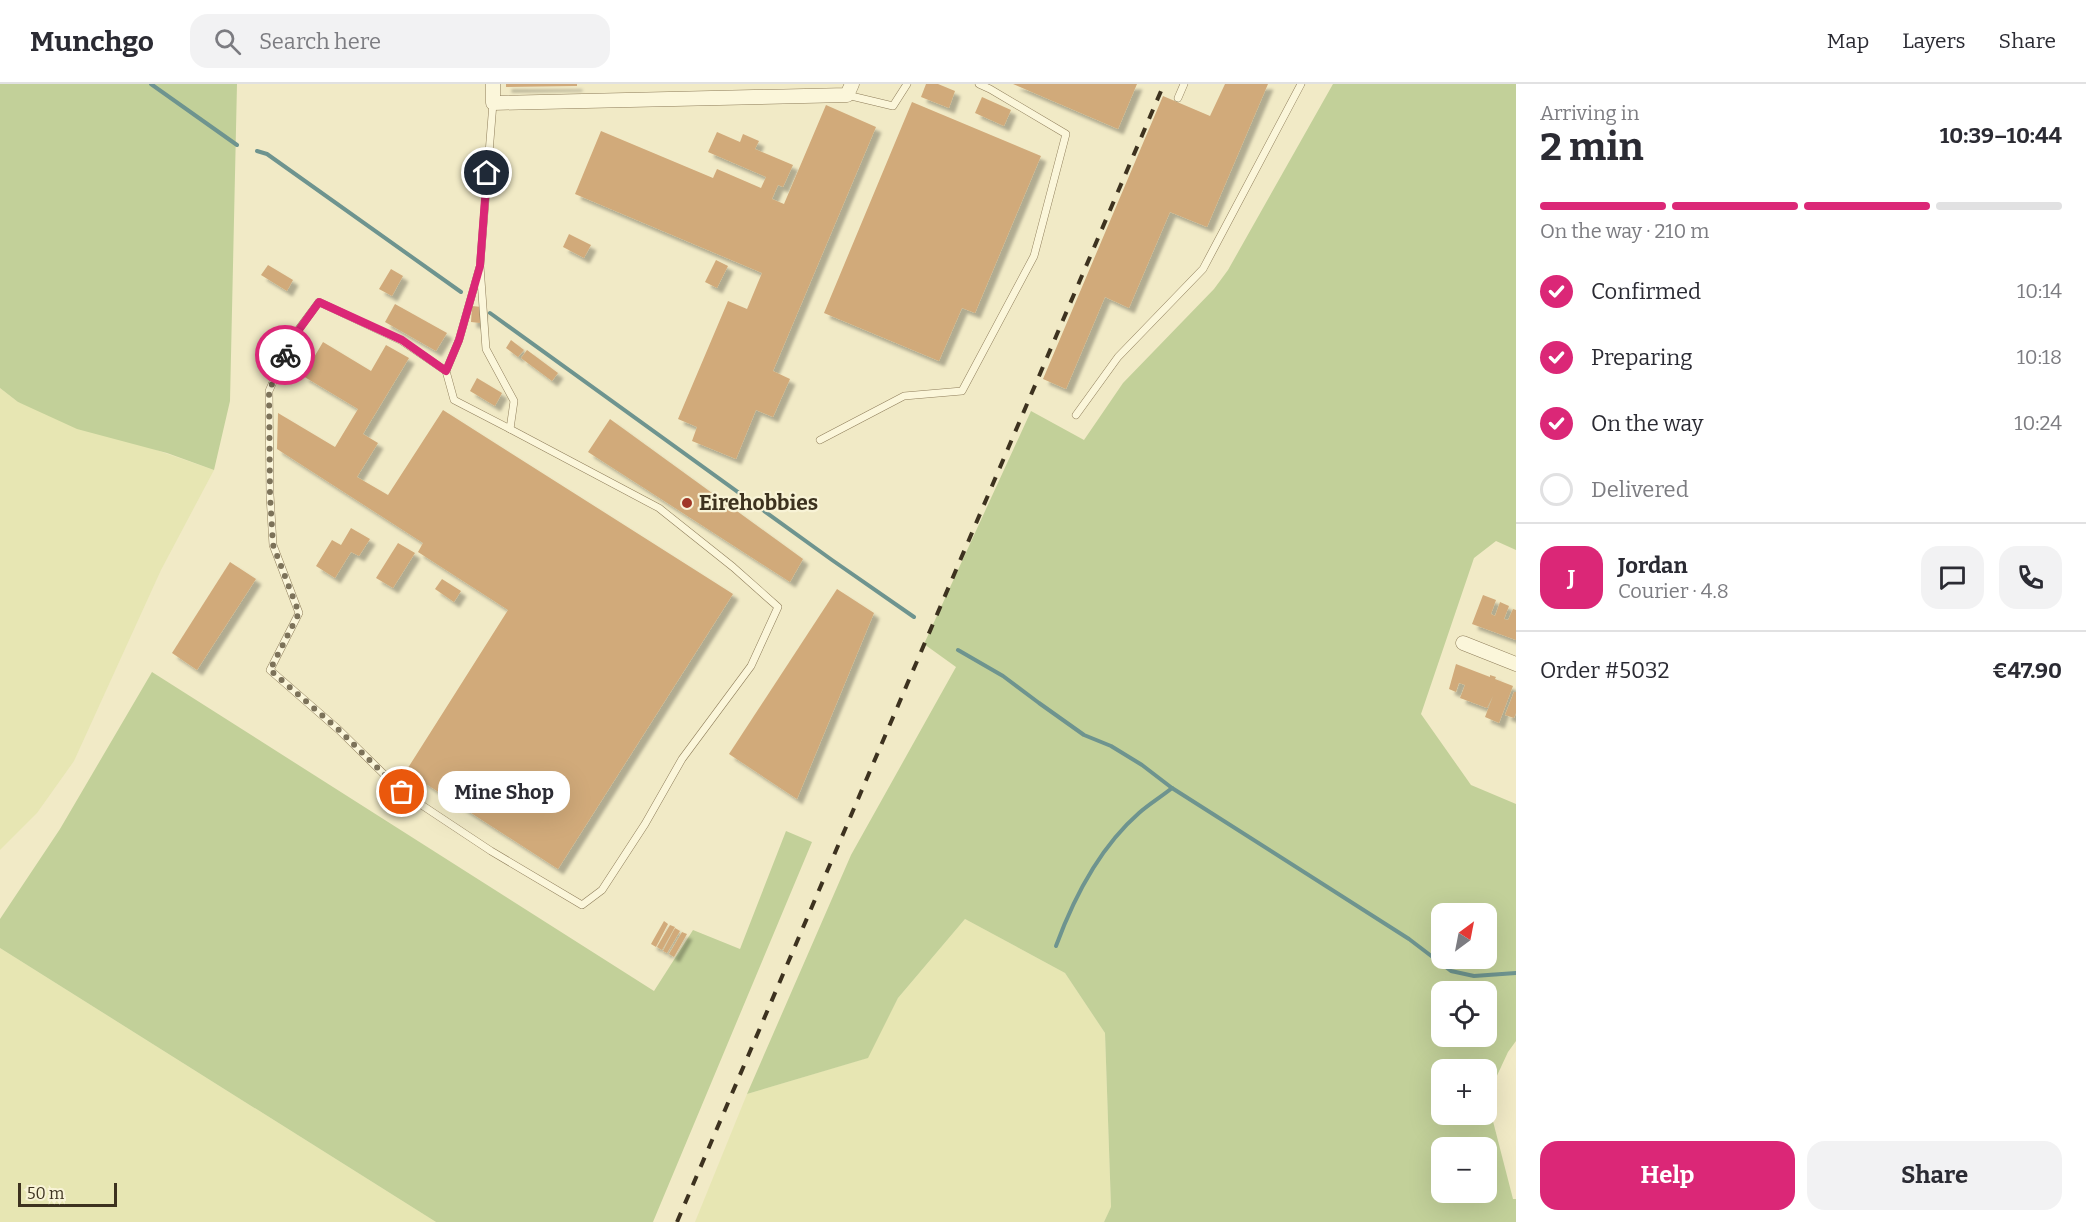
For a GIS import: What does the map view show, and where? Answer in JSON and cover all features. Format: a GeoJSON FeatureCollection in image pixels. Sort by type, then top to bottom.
{"type":"FeatureCollection","features":[{"type":"Feature","properties":{"kind":"street"},"geometry":{"type":"LineString","coordinates":[[493,84],[493,104],[850,89]]}},
{"type":"Feature","properties":{"kind":"street"},"geometry":{"type":"LineString","coordinates":[[1464,643],[1516,664]]}},
{"type":"Feature","properties":{"kind":"lane"},"geometry":{"type":"LineString","coordinates":[[850,89],[893,106],[907,84]]}},
{"type":"Feature","properties":{"kind":"lane"},"geometry":{"type":"LineString","coordinates":[[820,440],[904,396],[962,391],[1034,256],[1066,134],[979,84]]}},
{"type":"Feature","properties":{"kind":"lane"},"geometry":{"type":"LineString","coordinates":[[1178,98],[1184,84]]}},
{"type":"Feature","properties":{"kind":"lane"},"geometry":{"type":"LineString","coordinates":[[1076,415],[1118,357],[1203,269],[1301,84]]}},
{"type":"Feature","properties":{"kind":"lane"},"geometry":{"type":"LineString","coordinates":[[493,104],[480,266],[486,349],[514,401],[510,429]]}},
{"type":"Feature","properties":{"kind":"lane"},"geometry":{"type":"LineString","coordinates":[[446,371],[402,340],[319,302],[293,338],[269,391],[270,495],[273,545],[299,613],[270,670],[339,730],[402,792],[490,851],[582,904],[602,890],[645,824],[682,759],[751,666],[778,607],[733,567],[659,508],[454,400],[446,371],[459,340],[480,266]]}},
{"type":"Feature","properties":{"kind":"green space"},"geometry":{"type":"Polygon","coordinates":[[[0,84],[237,84],[230,401],[214,470],[167,453],[77,429],[18,402],[0,388],[0,84]]]}},
{"type":"Feature","properties":{"kind":"green space"},"geometry":{"type":"Polygon","coordinates":[[[1333,84],[1516,84],[1516,550],[1496,541],[1474,558],[1421,714],[1471,785],[1516,804],[1516,1041],[1497,1076],[1497,1059],[1431,1059],[1431,1125],[1494,1125],[1513,1199],[1516,1199],[1516,1222],[1104,1222],[1111,1207],[1105,1033],[1065,973],[965,919],[898,998],[868,1058],[747,1094],[851,855],[956,667],[924,644],[1031,411],[1084,440],[1123,383],[1214,289],[1228,270],[1333,84]]]}},
{"type":"Feature","properties":{"kind":"green space"},"geometry":{"type":"Polygon","coordinates":[[[0,388],[18,402],[214,470],[161,570],[74,761],[37,813],[0,850],[0,388]]]}},
{"type":"Feature","properties":{"kind":"green space"},"geometry":{"type":"Polygon","coordinates":[[[152,672],[654,991],[693,930],[740,949],[786,831],[812,842],[653,1222],[436,1222],[0,948],[0,919],[60,829],[152,672]]]}},
{"type":"Feature","properties":{"kind":"green space"},"geometry":{"type":"Polygon","coordinates":[[[965,919],[1065,973],[1105,1033],[1111,1208],[1104,1222],[695,1222],[747,1094],[867,1058],[898,998],[965,919]]]}},
{"type":"Feature","properties":{"kind":"green space"},"geometry":{"type":"Polygon","coordinates":[[[0,948],[436,1222],[0,1222],[0,948]]]}},
{"type":"Feature","properties":{"kind":"building"},"geometry":{"type":"Polygon","coordinates":[[[506,84],[577,84],[577,86],[506,87],[506,84]]]}},
{"type":"Feature","properties":{"kind":"building"},"geometry":{"type":"Polygon","coordinates":[[[926,84],[938,84],[955,91],[949,108],[921,97],[926,84]]]}},
{"type":"Feature","properties":{"kind":"building"},"geometry":{"type":"Polygon","coordinates":[[[1013,84],[1137,84],[1118,129],[1013,84]]]}},
{"type":"Feature","properties":{"kind":"building"},"geometry":{"type":"Polygon","coordinates":[[[1225,84],[1268,84],[1207,227],[1170,212],[1129,308],[1105,297],[1066,389],[1043,379],[1163,96],[1210,116],[1225,84]]]}},
{"type":"Feature","properties":{"kind":"building"},"geometry":{"type":"Polygon","coordinates":[[[982,97],[1011,110],[1004,126],[975,113],[982,97]]]}},
{"type":"Feature","properties":{"kind":"building"},"geometry":{"type":"Polygon","coordinates":[[[912,102],[1041,156],[975,313],[962,308],[939,361],[824,313],[912,102]]]}},
{"type":"Feature","properties":{"kind":"building"},"geometry":{"type":"Polygon","coordinates":[[[826,105],[876,127],[773,371],[790,379],[773,417],[756,410],[736,459],[692,441],[697,427],[678,419],[728,301],[747,309],[762,273],[575,194],[601,131],[713,178],[717,169],[761,188],[766,177],[708,152],[717,132],[740,142],[743,134],[759,141],[755,149],[793,165],[783,187],[778,185],[772,199],[784,204],[826,105]]]}},
{"type":"Feature","properties":{"kind":"building"},"geometry":{"type":"Polygon","coordinates":[[[569,234],[591,245],[584,258],[563,247],[569,234]]]}},
{"type":"Feature","properties":{"kind":"building"},"geometry":{"type":"Polygon","coordinates":[[[716,260],[728,266],[717,288],[705,282],[716,260]]]}},
{"type":"Feature","properties":{"kind":"building"},"geometry":{"type":"Polygon","coordinates":[[[268,265],[293,280],[287,291],[261,275],[268,265]]]}},
{"type":"Feature","properties":{"kind":"building"},"geometry":{"type":"Polygon","coordinates":[[[391,269],[403,276],[392,296],[379,289],[391,269]]]}},
{"type":"Feature","properties":{"kind":"building"},"geometry":{"type":"Polygon","coordinates":[[[395,304],[447,333],[436,351],[385,322],[395,304]]]}},
{"type":"Feature","properties":{"kind":"building"},"geometry":{"type":"Polygon","coordinates":[[[472,306],[482,307],[480,323],[471,322],[472,306]]]}},
{"type":"Feature","properties":{"kind":"building"},"geometry":{"type":"Polygon","coordinates":[[[511,340],[524,350],[518,357],[506,348],[511,340]]]}},
{"type":"Feature","properties":{"kind":"building"},"geometry":{"type":"Polygon","coordinates":[[[323,342],[371,371],[386,345],[409,358],[363,434],[378,443],[357,477],[388,495],[443,410],[733,594],[558,869],[406,771],[508,610],[418,552],[423,543],[277,449],[278,413],[335,447],[358,409],[303,376],[323,342]]]}},
{"type":"Feature","properties":{"kind":"building"},"geometry":{"type":"Polygon","coordinates":[[[527,350],[558,373],[552,381],[521,358],[527,350]]]}},
{"type":"Feature","properties":{"kind":"building"},"geometry":{"type":"Polygon","coordinates":[[[477,378],[502,393],[495,406],[470,391],[477,378]]]}},
{"type":"Feature","properties":{"kind":"building"},"geometry":{"type":"Polygon","coordinates":[[[610,419],[803,559],[790,582],[588,452],[610,419]]]}},
{"type":"Feature","properties":{"kind":"building"},"geometry":{"type":"Polygon","coordinates":[[[351,528],[370,539],[359,556],[351,552],[335,578],[316,566],[332,540],[341,545],[351,528]]]}},
{"type":"Feature","properties":{"kind":"building"},"geometry":{"type":"Polygon","coordinates":[[[398,543],[415,553],[393,588],[376,578],[398,543]]]}},
{"type":"Feature","properties":{"kind":"building"},"geometry":{"type":"Polygon","coordinates":[[[230,562],[256,579],[197,670],[172,653],[230,562]]]}},
{"type":"Feature","properties":{"kind":"building"},"geometry":{"type":"Polygon","coordinates":[[[442,579],[461,591],[454,602],[435,589],[442,579]]]}},
{"type":"Feature","properties":{"kind":"building"},"geometry":{"type":"Polygon","coordinates":[[[837,589],[874,613],[797,799],[729,754],[837,589]]]}},
{"type":"Feature","properties":{"kind":"building"},"geometry":{"type":"Polygon","coordinates":[[[1483,595],[1496,600],[1491,614],[1495,616],[1500,602],[1509,606],[1504,619],[1508,620],[1513,609],[1516,610],[1516,640],[1472,624],[1483,595]]]}},
{"type":"Feature","properties":{"kind":"building"},"geometry":{"type":"Polygon","coordinates":[[[1456,664],[1490,677],[1490,675],[1496,677],[1495,679],[1513,686],[1499,723],[1485,717],[1493,696],[1487,708],[1460,698],[1465,685],[1459,683],[1456,692],[1449,689],[1456,664]]]}},
{"type":"Feature","properties":{"kind":"building"},"geometry":{"type":"Polygon","coordinates":[[[1514,692],[1516,692],[1516,713],[1514,718],[1505,715],[1514,692]]]}},
{"type":"Feature","properties":{"kind":"building"},"geometry":{"type":"Polygon","coordinates":[[[664,921],[668,924],[656,947],[651,944],[664,921]]]}},
{"type":"Feature","properties":{"kind":"building"},"geometry":{"type":"Polygon","coordinates":[[[670,925],[675,927],[662,950],[657,947],[670,925]]]}},
{"type":"Feature","properties":{"kind":"building"},"geometry":{"type":"Polygon","coordinates":[[[675,928],[680,931],[667,953],[663,951],[675,928]]]}},
{"type":"Feature","properties":{"kind":"building"},"geometry":{"type":"Polygon","coordinates":[[[682,932],[687,934],[674,957],[669,954],[682,932]]]}},
{"type":"Feature","properties":{"kind":"waterway"},"geometry":{"type":"LineString","coordinates":[[151,84],[237,145]]}},
{"type":"Feature","properties":{"kind":"waterway"},"geometry":{"type":"LineString","coordinates":[[257,151],[267,154],[461,292]]}},
{"type":"Feature","properties":{"kind":"waterway"},"geometry":{"type":"LineString","coordinates":[[490,313],[914,617]]}},
{"type":"Feature","properties":{"kind":"waterway"},"geometry":{"type":"LineString","coordinates":[[958,650],[1003,676],[1084,735],[1111,746],[1142,765],[1172,788],[1409,939],[1451,971],[1474,976],[1516,973]]}},
{"type":"Feature","properties":{"kind":"waterway"},"geometry":{"type":"LineString","coordinates":[[1056,946],[1071,909],[1100,858],[1125,827],[1172,788]]}},
{"type":"Feature","properties":{"kind":"railway"},"geometry":{"type":"LineString","coordinates":[[677,1222],[1164,84]]}},
{"type":"Feature","properties":{"kind":"way so far"},"geometry":{"type":"LineString","coordinates":[[285,355],[269,391],[270,495],[273,545],[299,613],[270,670],[339,730],[402,792]]}},
{"type":"Feature","properties":{"kind":"place","name":"Eirehobbies"},"geometry":{"type":"Point","coordinates":[687,503]}},
{"type":"Feature","properties":{"kind":"place","name":"Mine Shop"},"geometry":{"type":"Point","coordinates":[402,792]}},
{"type":"Feature","properties":{"kind":"route"},"geometry":{"type":"LineString","coordinates":[[285,355],[293,338],[319,302],[402,340],[446,371],[459,340],[480,266],[487,173]]}}]}
